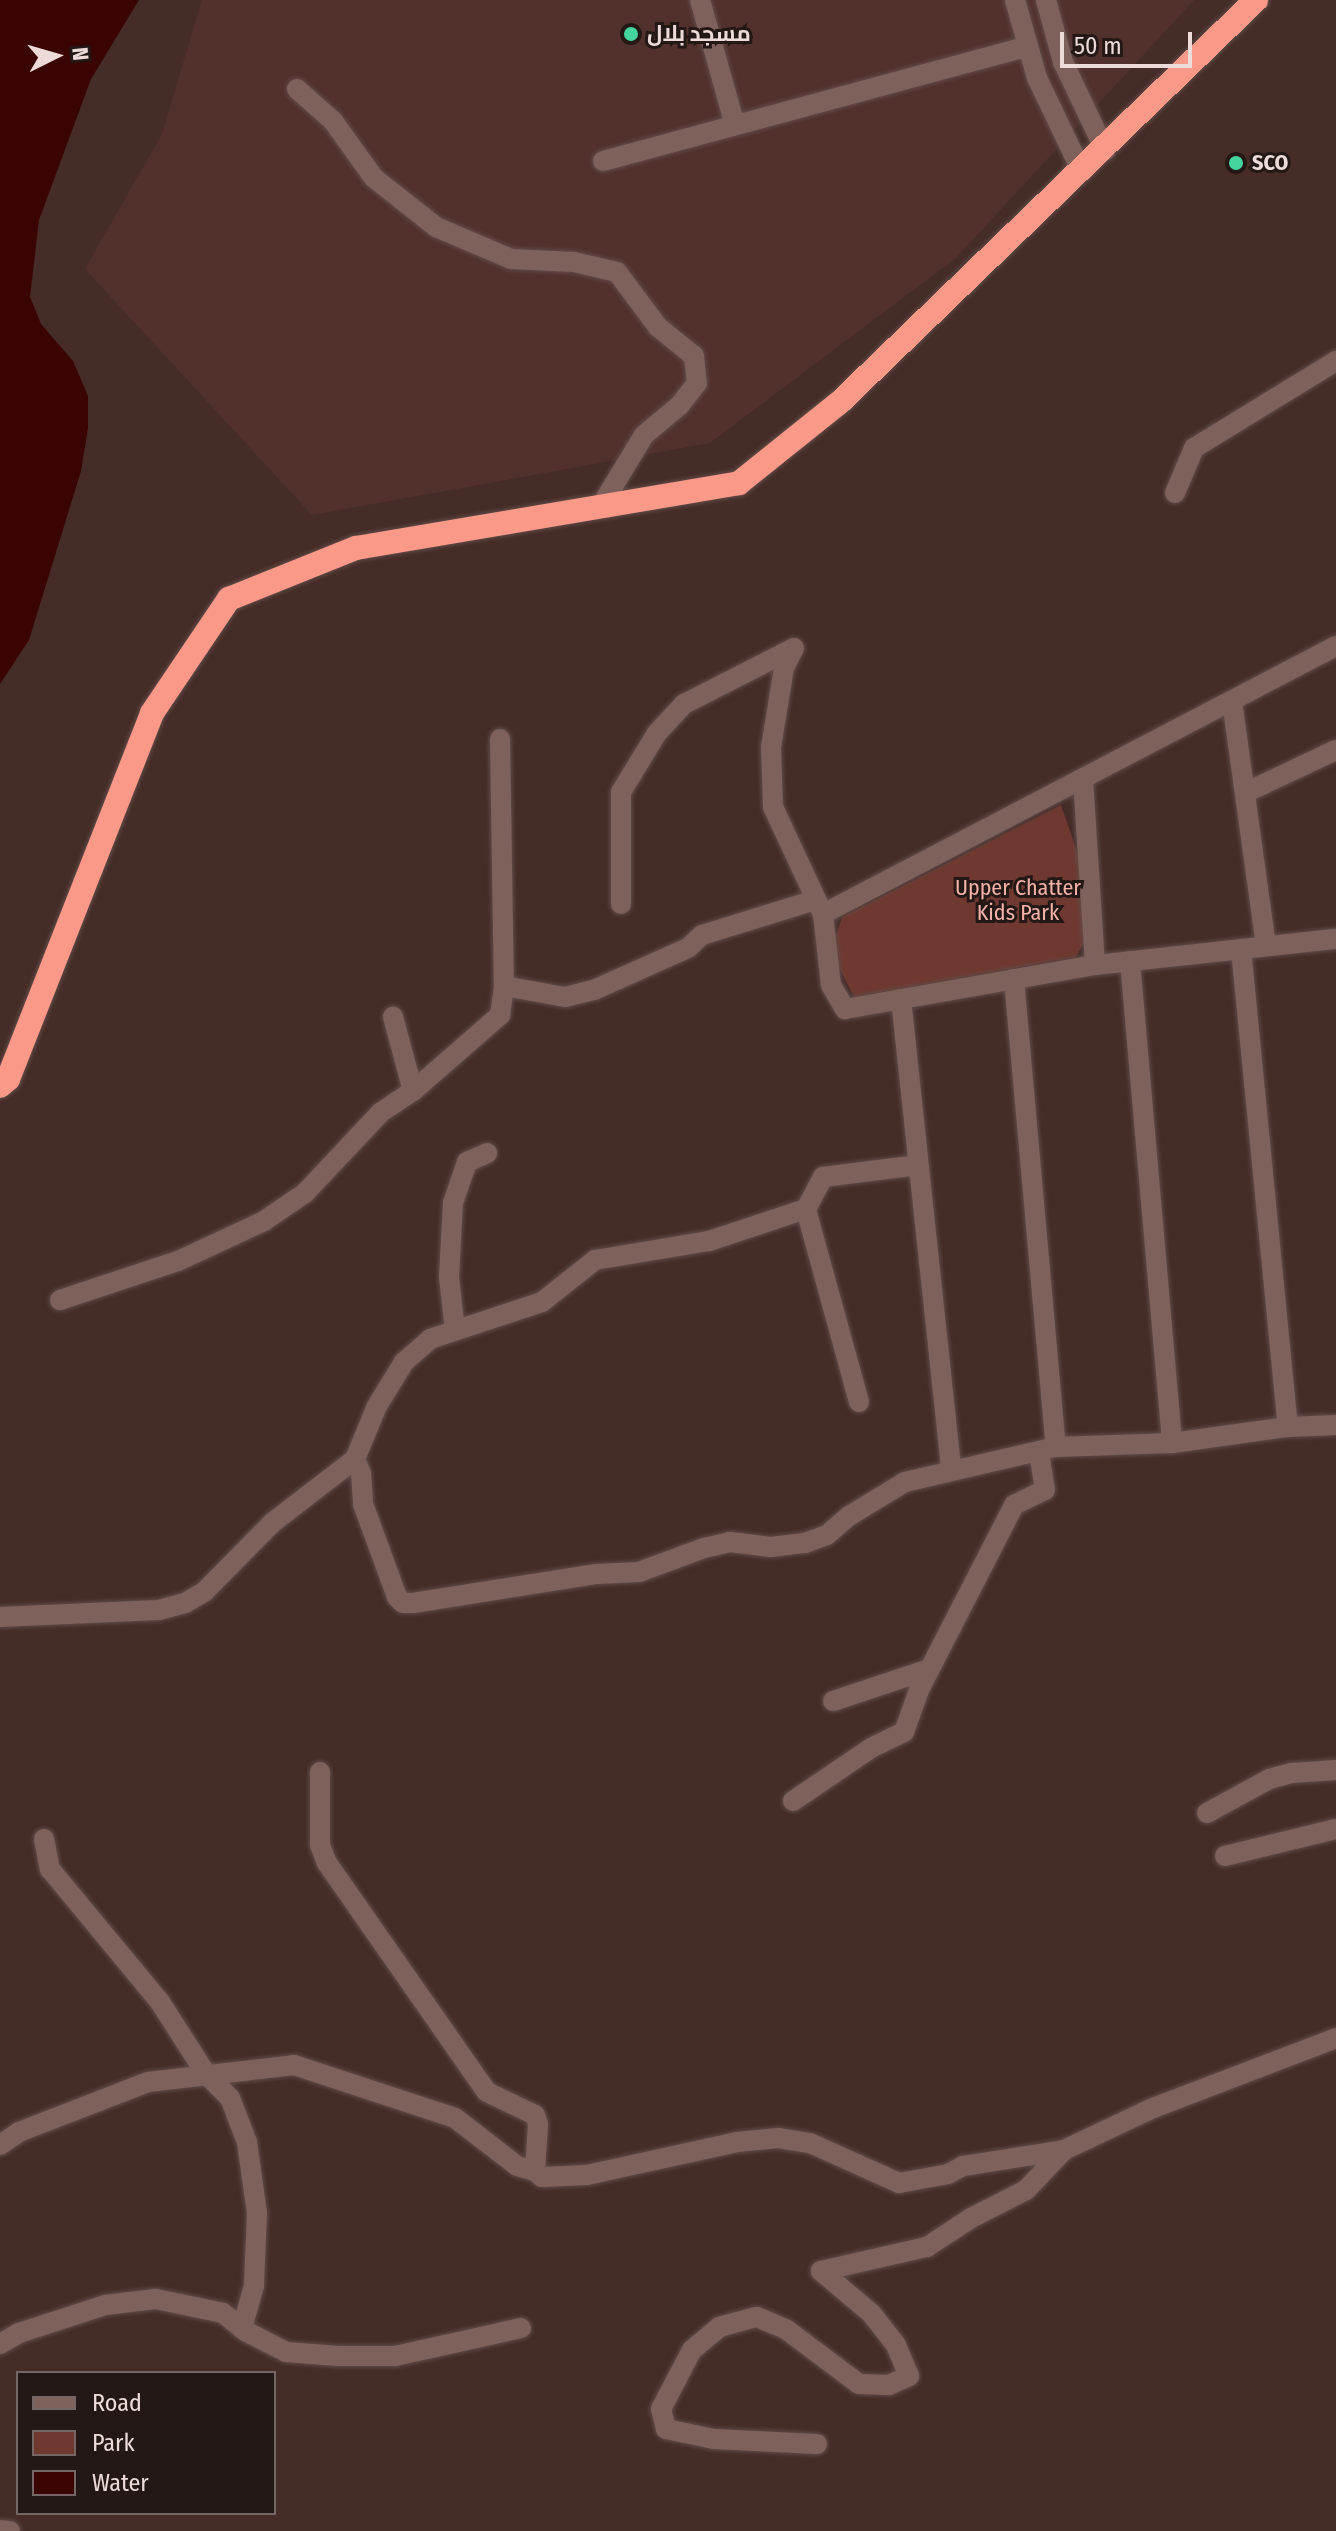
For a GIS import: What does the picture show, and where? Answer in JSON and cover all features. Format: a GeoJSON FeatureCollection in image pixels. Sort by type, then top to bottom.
{"type":"FeatureCollection","features":[{"type":"Feature","properties":{"kind":"highway"},"geometry":{"type":"LineString","coordinates":[[0,1086],[8,1079],[152,713],[229,599],[356,548],[739,483],[839,403],[1105,150],[1256,0]]}},
{"type":"Feature","properties":{"kind":"street"},"geometry":{"type":"LineString","coordinates":[[700,0],[735,125]]}},
{"type":"Feature","properties":{"kind":"street"},"geometry":{"type":"LineString","coordinates":[[1015,0],[1037,78],[1082,172]]}},
{"type":"Feature","properties":{"kind":"street"},"geometry":{"type":"LineString","coordinates":[[1046,0],[1063,62],[1105,150]]}},
{"type":"Feature","properties":{"kind":"street"},"geometry":{"type":"LineString","coordinates":[[603,161],[1028,46]]}},
{"type":"Feature","properties":{"kind":"street"},"geometry":{"type":"LineString","coordinates":[[297,89],[333,121],[374,178],[436,227],[511,259],[574,262],[617,272],[658,327],[694,356],[697,383],[680,405],[644,435],[601,506]]}},
{"type":"Feature","properties":{"kind":"street"},"geometry":{"type":"LineString","coordinates":[[1175,493],[1194,448],[1336,361]]}},
{"type":"Feature","properties":{"kind":"street"},"geometry":{"type":"LineString","coordinates":[[504,986],[565,997],[594,990],[688,948],[702,935],[819,907],[1083,779],[1336,646]]}},
{"type":"Feature","properties":{"kind":"street"},"geometry":{"type":"LineString","coordinates":[[621,904],[621,792],[657,733],[684,704],[794,648],[784,668],[771,747],[773,807],[819,907],[831,985],[845,1009],[1095,965],[1336,939]]}},
{"type":"Feature","properties":{"kind":"street"},"geometry":{"type":"LineString","coordinates":[[1232,701],[1266,946]]}},
{"type":"Feature","properties":{"kind":"street"},"geometry":{"type":"LineString","coordinates":[[60,1300],[178,1261],[264,1221],[305,1193],[380,1113],[413,1091],[500,1015],[504,986],[500,739]]}},
{"type":"Feature","properties":{"kind":"street"},"geometry":{"type":"LineString","coordinates":[[1247,792],[1336,750]]}},
{"type":"Feature","properties":{"kind":"street"},"geometry":{"type":"LineString","coordinates":[[1083,779],[1095,965]]}},
{"type":"Feature","properties":{"kind":"street"},"geometry":{"type":"LineString","coordinates":[[1241,949],[1288,1427]]}},
{"type":"Feature","properties":{"kind":"street"},"geometry":{"type":"LineString","coordinates":[[1130,961],[1172,1443]]}},
{"type":"Feature","properties":{"kind":"street"},"geometry":{"type":"LineString","coordinates":[[793,1801],[871,1748],[904,1732],[929,1669],[1014,1505],[1045,1490],[1048,1449],[1014,979]]}},
{"type":"Feature","properties":{"kind":"street"},"geometry":{"type":"LineString","coordinates":[[901,999],[951,1470]]}},
{"type":"Feature","properties":{"kind":"street"},"geometry":{"type":"LineString","coordinates":[[393,1017],[413,1091]]}},
{"type":"Feature","properties":{"kind":"street"},"geometry":{"type":"LineString","coordinates":[[455,1330],[449,1277],[453,1203],[467,1162],[487,1153]]}},
{"type":"Feature","properties":{"kind":"street"},"geometry":{"type":"LineString","coordinates":[[859,1402],[806,1209],[823,1177],[918,1165]]}},
{"type":"Feature","properties":{"kind":"street"},"geometry":{"type":"LineString","coordinates":[[0,1617],[159,1610],[185,1603],[204,1592],[272,1523],[355,1459],[377,1406],[404,1362],[430,1339],[542,1302],[595,1260],[709,1241],[806,1209]]}},
{"type":"Feature","properties":{"kind":"street"},"geometry":{"type":"LineString","coordinates":[[355,1459],[361,1473],[363,1504],[397,1597],[403,1603],[413,1603],[597,1574],[639,1572],[704,1548],[730,1542],[771,1547],[805,1543],[827,1535],[849,1516],[905,1482],[1048,1449],[1172,1443],[1288,1427],[1336,1425]]}},
{"type":"Feature","properties":{"kind":"street"},"geometry":{"type":"LineString","coordinates":[[833,1701],[929,1669]]}},
{"type":"Feature","properties":{"kind":"street"},"geometry":{"type":"LineString","coordinates":[[1207,1813],[1269,1779],[1336,1770]]}},
{"type":"Feature","properties":{"kind":"street"},"geometry":{"type":"LineString","coordinates":[[320,1772],[320,1845],[327,1863],[487,2092],[535,2115],[538,2124],[535,2171]]}},
{"type":"Feature","properties":{"kind":"street"},"geometry":{"type":"LineString","coordinates":[[1225,1856],[1336,1829]]}},
{"type":"Feature","properties":{"kind":"street"},"geometry":{"type":"LineString","coordinates":[[44,1839],[50,1869],[160,2002],[206,2074],[230,2098],[247,2142],[257,2213],[254,2286],[242,2328]]}},
{"type":"Feature","properties":{"kind":"street"},"geometry":{"type":"LineString","coordinates":[[0,2145],[19,2132],[68,2116],[134,2086],[206,2074],[294,2065],[455,2118],[517,2166],[535,2171],[542,2177],[587,2175],[737,2142],[778,2138],[810,2143],[899,2183],[948,2174],[963,2166],[1064,2150],[1153,2108],[1335,2033]]}},
{"type":"Feature","properties":{"kind":"street"},"geometry":{"type":"LineString","coordinates":[[817,2444],[714,2439],[666,2429],[661,2409],[692,2350],[719,2327],[757,2317],[787,2330],[859,2384],[889,2385],[909,2376],[896,2345],[872,2314],[821,2271],[927,2247],[971,2218],[1026,2190],[1064,2150]]}},
{"type":"Feature","properties":{"kind":"street"},"geometry":{"type":"LineString","coordinates":[[0,2344],[19,2333],[105,2305],[156,2299],[223,2313],[242,2328],[286,2352],[395,2356],[521,2328]]}},
{"type":"Feature","properties":{"kind":"street"},"geometry":{"type":"LineString","coordinates":[[0,2530],[10,2531]]}},
{"type":"Feature","properties":{"kind":"shaded area"},"geometry":{"type":"Polygon","coordinates":[[[202,0],[1194,0],[956,258],[710,443],[312,515],[85,269],[162,134],[202,0]]]}},
{"type":"Feature","properties":{"kind":"green space","name":"Upper Chatter Kids Park"},"geometry":{"type":"Polygon","coordinates":[[[1061,805],[1086,878],[1084,942],[1076,957],[854,997],[837,963],[836,936],[842,917],[1061,805]]]}},
{"type":"Feature","properties":{"kind":"water"},"geometry":{"type":"Polygon","coordinates":[[[0,0],[139,0],[91,79],[39,220],[30,297],[41,324],[73,361],[88,396],[88,428],[81,471],[29,640],[0,684],[0,0]]]}},
{"type":"Feature","properties":{"kind":"place","name":"مسجد بلال"},"geometry":{"type":"Point","coordinates":[631,34]}},
{"type":"Feature","properties":{"kind":"place","name":"SCO"},"geometry":{"type":"Point","coordinates":[1236,163]}}]}
